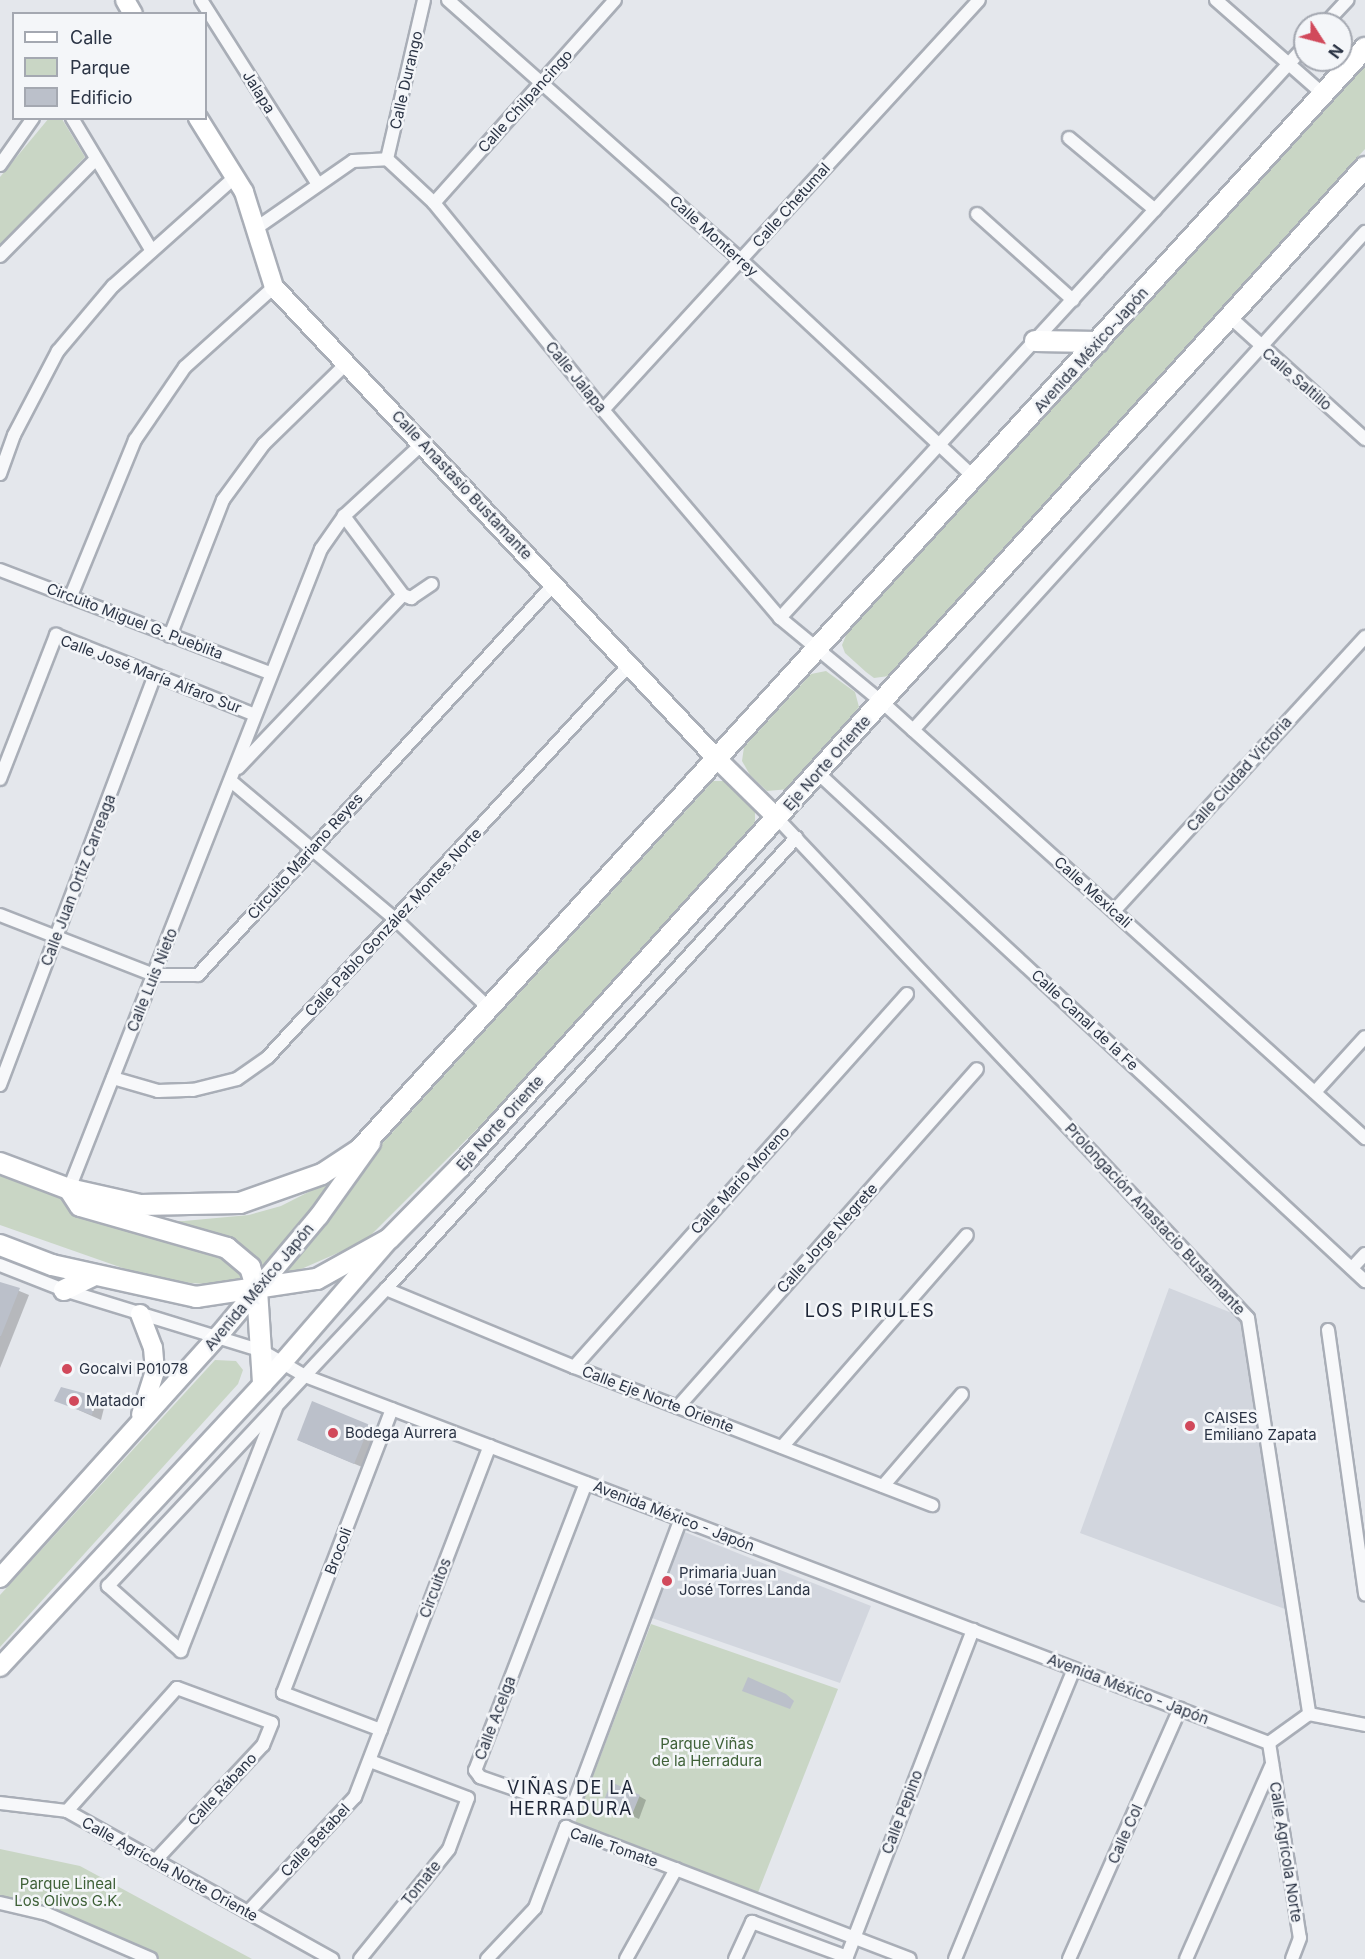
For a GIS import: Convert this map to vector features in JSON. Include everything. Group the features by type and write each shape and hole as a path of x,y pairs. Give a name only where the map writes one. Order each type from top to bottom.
{"main road":[{"name":"Avenida México-Japón","path":"817,652 1365,48"},
{"path":"882,702 1365,167"},
{"path":"1035,341 1098,342"},
{"path":"0,1163 69,1189 140,1205 240,1203 322,1174 360,1149 387,1122 817,652"},
{"name":"Eje Norte Oriente","path":"0,1245 52,1265 196,1297 257,1290 317,1279 389,1239 882,702"},
{"path":"69,1189 80,1206 228,1248 250,1267 257,1290 263,1383"},
{"path":"64,1290 95,1275"}],"street":[{"name":"Jalapa","path":"201,0 317,183"},
{"name":"Calle Durango","path":"387,159 424,0"},
{"name":"Calle Monterrey","path":"448,0 741,260 975,478"},
{"name":"Calle Chilpancingo","path":"434,203 615,0"},
{"name":"Calle Chetumal","path":"603,410 979,0"},
{"path":"1216,0 1323,94"},
{"path":"1336,12 1347,0"},
{"path":"780,618 1293,59"},
{"path":"0,165 4,151 31,120"},
{"path":"73,120 95,160 152,251"},
{"name":"Calle Anastasio Bustamante","path":"199,120 244,192 274,286 348,362 717,759 777,818"},
{"path":"1069,138 1155,210"},
{"path":"255,229 285,211 317,183 353,161 387,159"},
{"name":"Calle Jalapa","path":"387,159 434,203 603,410 780,618 817,652"},
{"path":"0,256 95,160"},
{"path":"0,474 14,435 58,351 113,286 235,177"},
{"path":"977,214 1073,300"},
{"path":"912,729 1365,232"},
{"path":"71,596 135,440 185,367 274,286"},
{"name":"Calle Saltillo","path":"1230,317 1260,347 1365,439"},
{"path":"170,636 223,500 264,444 348,362"},
{"name":"Calle Luis Nieto","path":"69,1189 233,776 270,673 321,549 344,516 423,443"},
{"path":"344,516 403,595 411,598 432,585"},
{"name":"Circuito Miguel G. Pueblita","path":"0,570 270,673"},
{"name":"Circuito Mariano Reyes","path":"0,915 154,975 198,975 554,584"},
{"name":"Calle Luis Nieto","path":"233,776 403,595"},
{"name":"Calle José María Alfaro Sur","path":"0,779 56,635 255,715"},
{"name":"Calle Ciudad Victoria","path":"1114,911 1365,637"},
{"name":"Calle Mexicali","path":"817,652 882,702 1365,1138"},
{"name":"Calle Pablo González Montes Norte","path":"113,1078 158,1091 193,1090 237,1079 268,1056 629,665"},
{"name":"Calle Juan Ortiz Carreaga","path":"0,1085 155,675"},
{"name":"Calle Canal de la Fe","path":"818,773 1365,1281"},
{"path":"233,776 395,919 490,1009"},
{"name":"Prolongación Anastacio Bustamante","path":"777,818 1248,1318 1309,1714"},
{"name":"Eje Norte Oriente","path":"276,1408 181,1651 108,1586 386,1289 796,838"},
{"name":"Calle Mario Moreno","path":"574,1367 907,993"},
{"path":"1315,1092 1365,1037"},
{"name":"Calle Jorge Negrete","path":"678,1407 977,1069"},
{"name":"Avenida México Japón","path":"0,1578 219,1335 319,1216 387,1122"},
{"path":"782,1447 968,1235"},
{"path":"0,1667 283,1362 389,1239"},
{"path":"1352,1268 1365,1254"},
{"name":"Avenida México - Japón","path":"0,1265 64,1290 140,1314 219,1335 262,1351 305,1376 1269,1743"},
{"name":"Calle Eje Norte Oriente","path":"386,1289 574,1367 932,1505"},
{"path":"133,1432 149,1399 155,1371 153,1348 140,1314"},
{"path":"1328,1330 1365,1594"},
{"path":"883,1486 962,1394"},
{"name":"Brocoli","path":"381,1730 284,1693 392,1409"},
{"name":"Circuitos","path":"381,1730 490,1446"},
{"name":"Calle Acelga","path":"586,1483 475,1770 480,1777 566,1807 574,1803 681,1519"},
{"name":"Calle Pepino","path":"847,1958 973,1630"},
{"path":"955,1959 1074,1669"},
{"name":"Calle Rábano","path":"67,1811 177,1688 272,1723 263,1745 155,1861"},
{"name":"Calle Col","path":"1069,1959 1180,1709"},
{"path":"1269,1743 1309,1714 1365,1725"},
{"name":"Calle Betabel","path":"248,1912 355,1797 381,1730"},
{"name":"Calle Agrícola Norte","path":"1269,1743 1299,1938 1292,1959"},
{"name":"Tomate","path":"360,1959 448,1849 468,1798 370,1761"},
{"path":"1186,1959 1272,1763"},
{"name":"Calle Agrícola Norte Oriente","path":"0,1803 67,1811 332,1959"},
{"name":"Calle Tomate","path":"487,1959 535,1908 566,1827 676,1869 626,1959"},
{"path":"676,1869 909,1959"},
{"path":"0,1904 47,1914 152,1959"},
{"path":"735,1959 752,1922 847,1958"}],"shaded area":[{"name":"CAISES Emiliano Zapata","path":"1169,1288 1247,1319 1285,1609 1080,1533"},
{"path":"682,1531 871,1606 840,1683 652,1618"}],"green space":[{"path":"1365,65 1365,149 889,676 874,678 866,672 845,653 842,645 847,633"},
{"path":"47,120 63,120 85,157 0,245 0,177"},
{"path":"826,671 855,692 859,707 789,789 767,791 750,775 742,761 744,747 811,674"},
{"path":"713,781 727,781 755,807 755,821 751,830 478,1128 365,1241 299,1270 216,1285 180,1282 134,1272 0,1225 0,1174 68,1200 145,1221 184,1221 249,1215 281,1206 340,1176 379,1147"},
{"path":"215,1360 236,1361 243,1370 238,1384 0,1647 0,1595"},
{"name":"Parque Viñas de la Herradura","path":"651,1624 838,1689 757,1895 575,1823"},
{"name":"Parque Lineal Los Olivos G.K.","path":"0,1849 80,1866 252,1959 156,1959 0,1900"}],"building":[{"path":"0,1282 20,1288 1,1336 0,1336"},
{"name":"Matador","path":"61,1387 87,1394 95,1401 92,1415 54,1401"},
{"name":"Bodega Aurrera","path":"312,1401 370,1425 354,1464 297,1440"},
{"path":"748,1677 786,1694 794,1701 790,1709 742,1691"},
{"path":"611,1782 640,1795 631,1817 603,1803"}],"place":[{"name":"Gocalvi P01078","path":"67,1369"},
{"name":"Matador","path":"74,1401"},
{"name":"CAISES Emiliano Zapata","path":"1190,1426"},
{"name":"Bodega Aurrera","path":"333,1433"},
{"name":"Primaria Juan José Torres Landa","path":"667,1581"}],"district":[{"name":"LOS PIRULES","path":"870,1311"},
{"name":"VIÑAS DE LA HERRADURA","path":"571,1799"}]}
